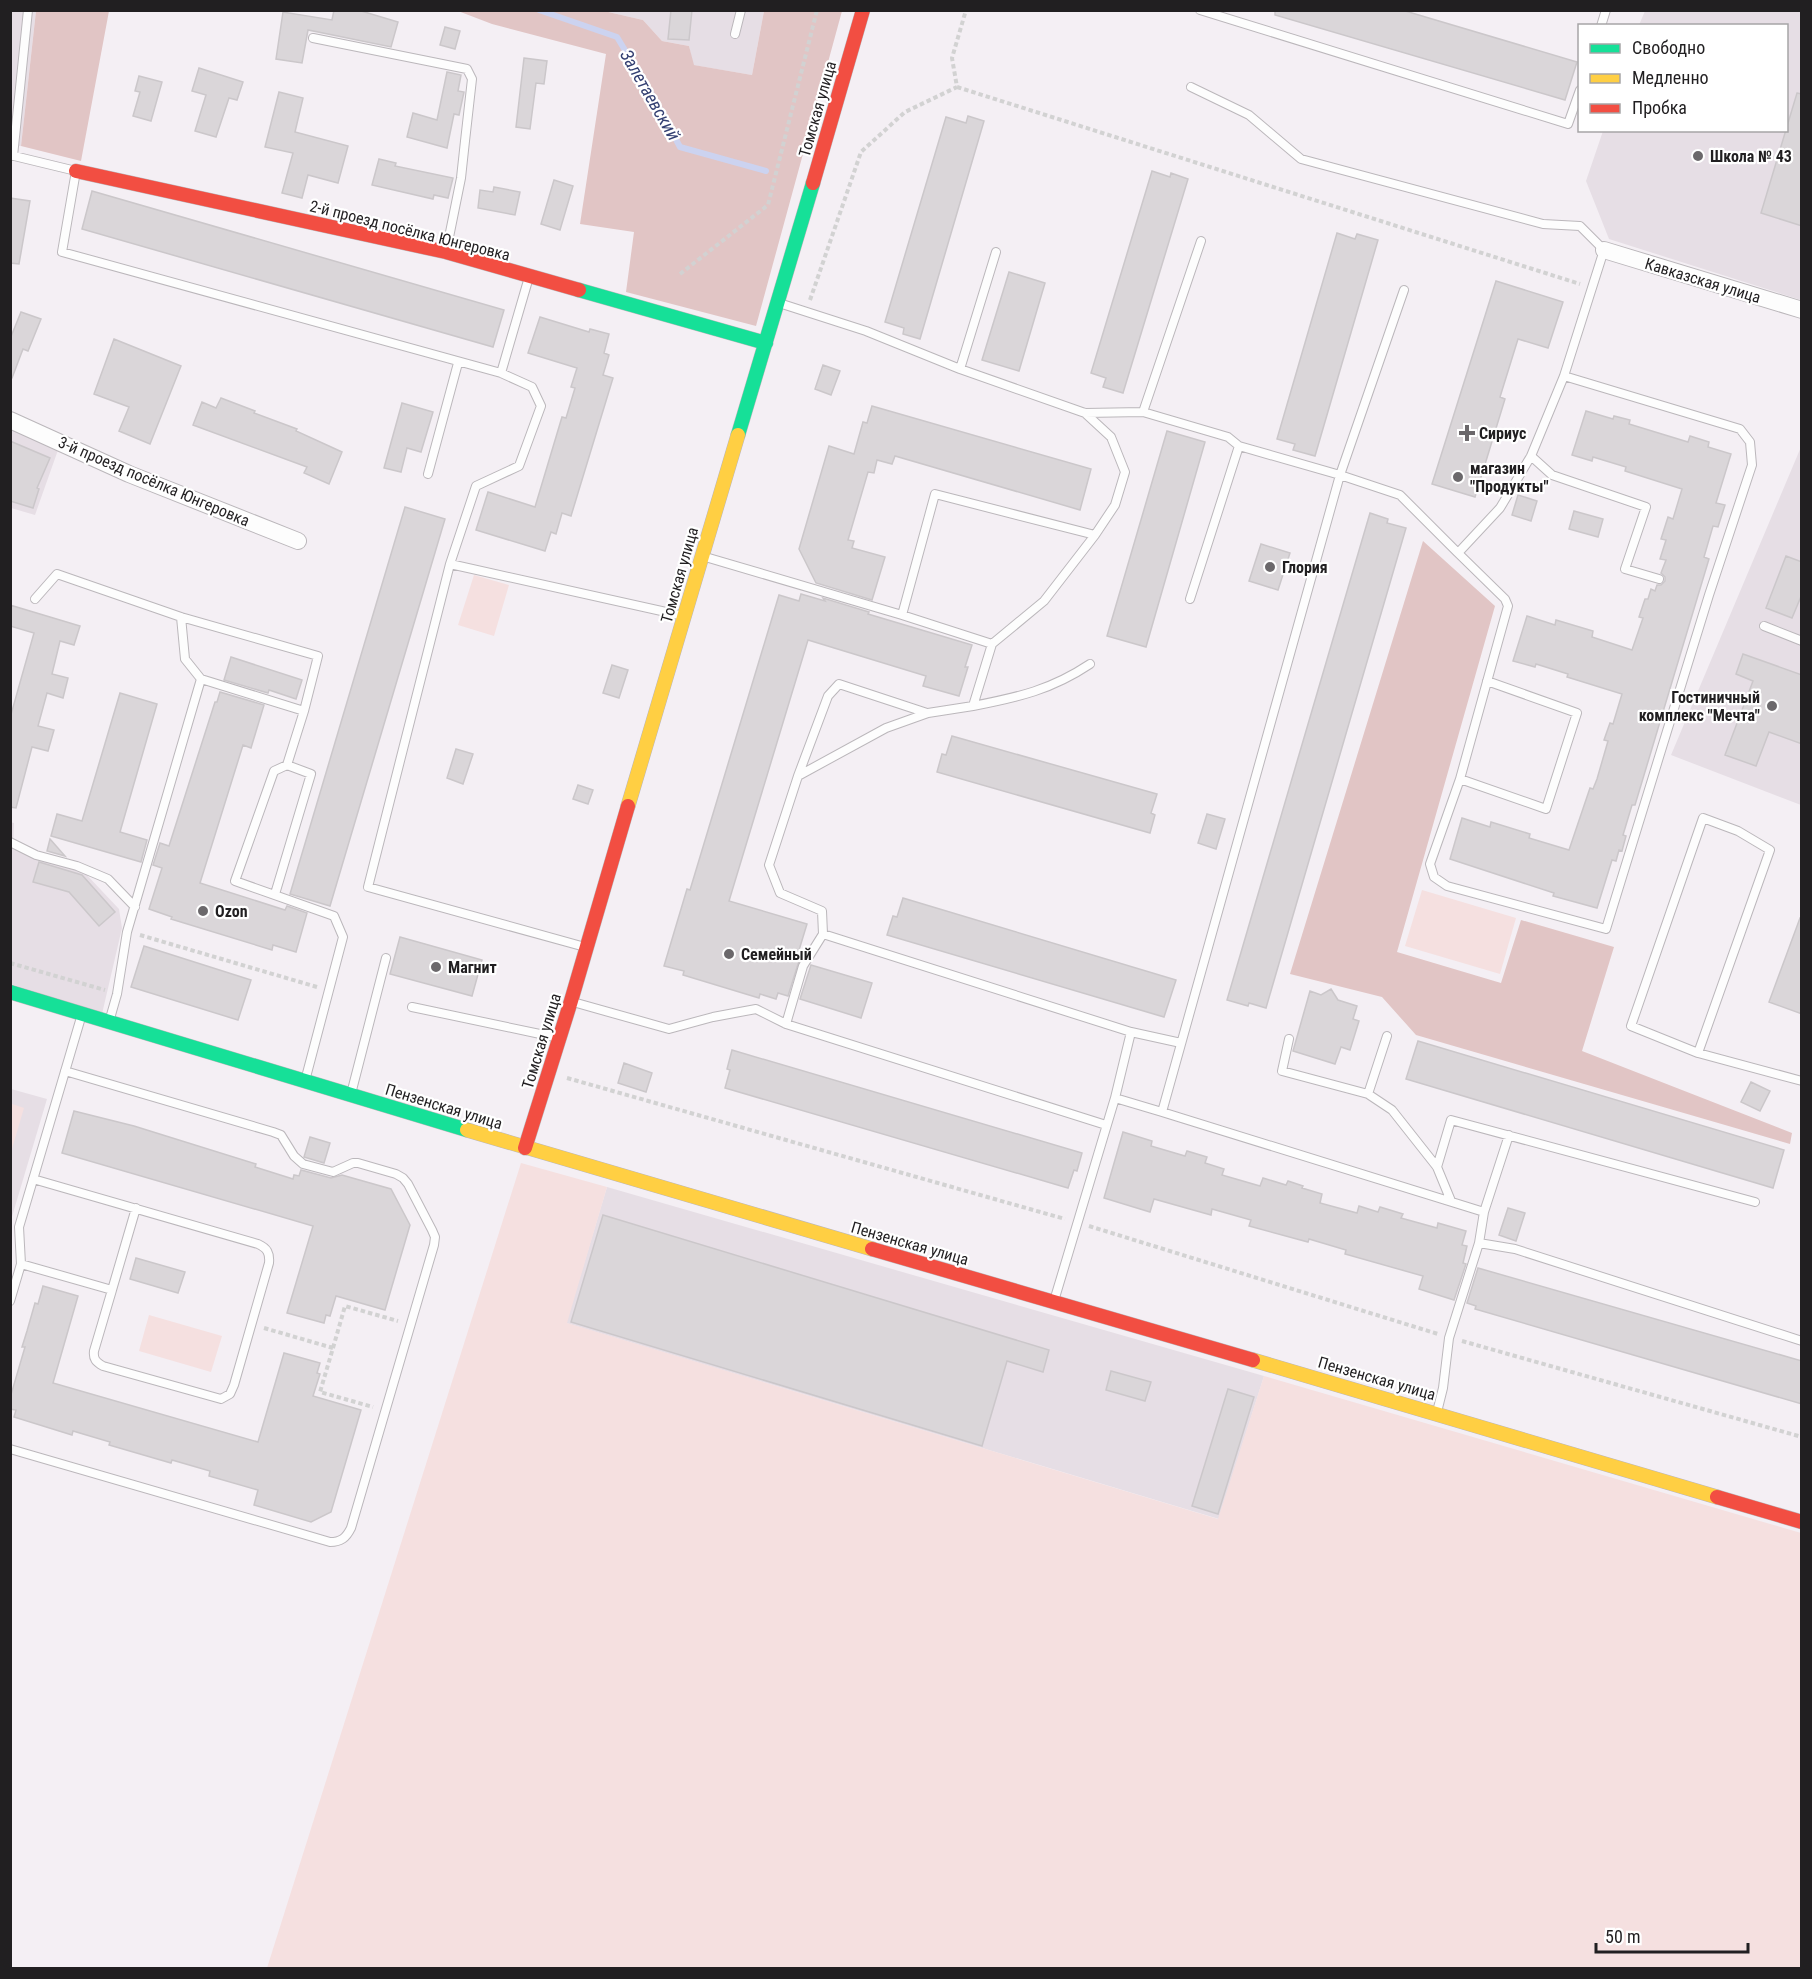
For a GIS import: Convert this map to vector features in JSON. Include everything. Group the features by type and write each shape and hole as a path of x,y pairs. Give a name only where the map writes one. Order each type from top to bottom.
{"street":[{"name":"Томская улица","path":"525,1148 571,1002 863,10"},
{"name":"2-й проезд посёлка Юнгеровка","path":"76,171 446,252 766,344"},
{"name":"Кавказская улица","path":"1604,250 1802,310"},
{"name":"3-й проезд посёлка Юнгеровка","path":"10,420 129,474 298,540"},
{"name":"Пензенская улица","path":"10,993 525,1148 1437,1413 1802,1522"}],"lane":[{"path":"28,10 12,156 76,171 62,252 501,373 532,387 541,406 519,466 476,486 450,564 368,886 586,947"},
{"path":"735,34 741,10"},
{"path":"1200,10 1568,124 1578,96"},
{"path":"313,38 467,69 472,79 461,178 446,252"},
{"path":"1191,87 1249,115 1301,159 1544,224 1580,226 1604,250 1564,376 1531,456 1500,508 1458,553"},
{"path":"1143,412 1201,241"},
{"path":"960,369 996,252"},
{"path":"501,373 529,277"},
{"path":"1162,1112 1340,475 1404,290"},
{"path":"778,302 866,331 960,369 1085,413 1143,412 1228,437 1239,446 1400,495 1505,599 1508,606 1460,779 1430,864 1434,877 1447,886 1606,929 1709,595 1752,465 1750,442 1740,429 1564,376"},
{"path":"428,474 458,363"},
{"path":"974,706 992,644 1044,601 1095,535 1114,505 1125,471 1111,437 1085,413"},
{"path":"1190,599 1239,446"},
{"path":"1531,456 1552,475 1646,507 1625,569 1659,579"},
{"path":"902,615 935,494 1095,535"},
{"path":"701,556 992,644"},
{"path":"450,564 684,616"},
{"path":"35,599 57,574 181,617 318,656 287,765"},
{"path":"1699,592 1709,595"},
{"path":"181,617 186,659 201,679 304,711"},
{"path":"1764,626 1802,641"},
{"path":"798,776 886,728 928,713 1025,696 1069,678 1090,664"},
{"path":"109,1022 117,994 127,932 201,679"},
{"path":"1460,779 1546,809 1577,713 1487,681"},
{"path":"786,1024 803,966 824,934 822,910 780,893 769,865 798,776 828,696 839,684 928,713"},
{"path":"275,894 311,774 287,765 274,771 236,881 334,916 343,937 305,1081"},
{"path":"1698,1053 1770,850 1738,831 1702,818 1631,1026 1698,1053 1802,1081"},
{"path":"10,843 36,855 77,866 108,879 135,907"},
{"path":"824,934 1131,1032 1181,1042"},
{"path":"351,1095 386,958"},
{"path":"571,1002 669,1029 713,1017 756,1009 786,1024 1106,1125"},
{"path":"412,1007 559,1038"},
{"path":"10,1301 21,1264 19,1227 82,1014"},
{"path":"1053,1303 1114,1098 1131,1032"},
{"path":"1368,1094 1387,1036"},
{"path":"1289,1040 1282,1071 1368,1094 1392,1110 1437,1167 1451,1201"},
{"path":"10,1449 330,1542 338,1542 347,1537 351,1528 435,1237 403,1178 396,1174 354,1163 333,1172 303,1164 294,1156 281,1135 273,1131 65,1071"},
{"path":"1114,1098 1484,1212"},
{"path":"1437,1167 1451,1120 1755,1202"},
{"path":"1437,1413 1443,1388 1449,1338 1479,1244 1484,1212 1509,1135"},
{"path":"33,1179 136,1208 266,1248 270,1255 270,1263 252,1324 230,1394 221,1399 103,1366 93,1357 136,1208"},
{"path":"1479,1244 1515,1249 1802,1341"},
{"path":"21,1264 112,1290"}],"path":[{"path":"680,274 768,205 817,10"},
{"path":"957,87 952,58 966,10"},
{"path":"807,311 861,152 905,112 957,87 1593,289"},
{"path":"127,932 330,990"},
{"path":"10,963 117,994"},
{"path":"549,1072 1076,1222 1449,1338 1802,1437"},
{"path":"386,1411 320,1392 345,1306 411,1325"},
{"path":"252,1324 333,1348"}],"shaded area":[{"path":"11,11 36,11 21,146 11,146"},
{"path":"36,11 109,11 81,161 21,146"},
{"path":"458,11 604,11 643,20 662,41 689,46 694,65 752,75 764,11 842,11 756,326 626,292 634,232 580,224 606,54 492,24"},
{"path":"604,11 764,11 752,75 693,65 689,46 662,41 643,20"},
{"name":"Школа № 43","path":"1645,11 1801,11 1801,300 1609,239 1586,181 1603,132 1788,132 1788,24 1639,24"},
{"path":"10,426 58,450 35,515 11,508"},
{"path":"1801,447 1801,805 1671,755"},
{"path":"1423,541 1495,606 1397,952 1501,983 1521,920 1614,947 1582,1051 1792,1133 1790,1144 1416,1035 1382,997 1290,974"},
{"path":"474,575 509,585 494,636 458,625"},
{"path":"10,822 14,823 13,849 84,872 119,909 122,928 102,1014 11,984"},
{"path":"1422,890 1516,918 1500,974 1405,946"},
{"path":"11,1089 47,1099 11,1220"},
{"path":"12,1104 24,1108 11,1152 10,1110"},
{"path":"521,1163 607,1187 567,1323 1218,1519 1264,1376 1801,1533 1801,1968 267,1968"},
{"path":"607,1187 1264,1376 1219,1519 566,1323"},
{"path":"149,1315 222,1336 211,1372 139,1351"}],"building":[{"path":"334,10 358,10 398,22 391,47 308,30 302,63 276,59 283,12 332,20"},
{"path":"671,10 692,10 689,40 668,39"},
{"path":"1275,10 1402,10 1577,62 1565,100 1275,15"},
{"path":"445,27 460,31 455,49 440,45"},
{"path":"524,58 547,61 544,84 536,83 530,129 516,127"},
{"path":"199,68 243,82 237,100 229,98 216,137 195,131 206,95 192,91"},
{"path":"447,72 461,75 458,91 464,92 459,115 454,114 447,148 407,137 413,113 437,120"},
{"path":"139,76 162,82 151,121 133,116 140,92 135,91"},
{"path":"279,92 303,98 295,132 348,146 338,183 308,175 302,198 282,193 293,153 265,147"},
{"path":"1797,93 1802,94 1802,226 1761,213 1785,132 1788,132 1788,123"},
{"path":"968,116 984,121 920,339 903,334 904,328 885,322 946,117 966,123"},
{"path":"379,159 396,163 395,166 453,178 448,198 434,195 433,199 372,185"},
{"path":"1152,171 1170,177 1171,173 1188,179 1123,393 1103,387 1106,378 1091,373"},
{"path":"554,180 573,186 560,230 541,224"},
{"path":"494,187 520,192 515,215 478,208 480,190 493,192"},
{"path":"92,191 504,310 493,347 82,229"},
{"path":"10,198 30,201 19,264 10,263"},
{"path":"1337,233 1355,239 1357,234 1378,240 1315,456 1293,450 1295,444 1277,439"},
{"path":"1009,272 1045,283 1019,371 982,360"},
{"path":"1496,281 1563,302 1548,348 1518,339 1500,397 1505,399 1475,497 1432,484"},
{"path":"21,312 41,319 28,351 23,349 12,378 10,378 10,339"},
{"path":"540,317 589,332 590,329 609,334 604,353 609,355 603,375 613,378 571,516 562,513 556,534 551,532 545,551 476,530 488,492 535,507 562,417 566,418 575,388 571,387 577,368 528,353"},
{"path":"114,339 181,366 150,444 119,431 129,407 94,394"},
{"path":"823,365 840,371 831,395 815,389"},
{"path":"221,398 297,429 296,431 342,452 329,484 304,473 307,467 193,425 202,402 216,408"},
{"path":"402,403 433,412 421,452 407,448 401,472 384,468"},
{"path":"872,406 1091,469 1080,510 895,456 892,464 877,460 874,473 868,472 848,540 854,541 852,548 885,557 872,600 816,583 799,549 829,446 854,454 863,422 867,423"},
{"path":"1586,411 1613,419 1614,416 1630,420 1629,424 1688,442 1690,436 1709,442 1708,447 1731,454 1716,503 1725,505 1718,527 1713,526 1704,557 1709,559 1635,805 1632,805 1623,835 1626,836 1622,851 1619,850 1616,861 1612,860 1597,908 1553,896 1554,893 1450,859 1462,818 1490,827 1491,822 1530,834 1529,838 1569,850 1590,788 1593,789 1597,779 1608,741 1604,740 1610,723 1613,724 1622,694 1567,677 1568,674 1536,664 1535,667 1513,661 1527,616 1555,625 1556,620 1593,631 1592,637 1632,650 1643,618 1639,617 1645,599 1648,599 1651,589 1655,591 1657,585 1665,581 1661,573 1666,560 1660,559 1666,540 1661,539 1668,517 1673,519 1682,489 1625,471 1626,467 1593,457 1592,461 1572,455"},
{"path":"1167,431 1205,442 1146,647 1107,636"},
{"path":"10,441 50,458 37,488 39,489 33,508 10,501"},
{"path":"1518,495 1537,501 1531,521 1512,515"},
{"path":"405,507 445,519 330,906 290,894"},
{"path":"1574,511 1603,519 1598,537 1569,529"},
{"path":"1370,513 1388,519 1387,523 1406,528 1266,1008 1249,1003 1248,1006 1227,1000"},
{"name":"Глория","path":"1261,544 1290,553 1278,590 1249,581"},
{"path":"1786,556 1802,562 1802,594 1792,618 1766,608"},
{"path":"801,594 825,601 823,598 972,645 959,696 923,686 926,676 808,640 729,901 807,924 788,996 778,993 776,999 760,994 759,998 683,975 684,971 664,966 687,889 690,890 779,595 799,601"},
{"path":"10,605 80,626 74,645 60,641 52,674 68,678 63,698 47,693 38,726 54,730 48,751 32,747 16,808 10,807 10,718 34,633 10,626"},
{"name":"Гостиничный комплекс \"Мечта\"","path":"1743,654 1802,675 1802,744 1769,732 1756,766 1725,755 1753,681 1736,674"},
{"path":"231,657 302,680 296,699 269,690 268,693 224,680"},
{"path":"612,665 628,670 619,698 603,693"},
{"path":"220,692 264,705 251,748 243,745 200,883 285,910 287,906 307,913 296,952 273,945 272,950 171,919 172,917 149,909 162,868 153,865 160,843 169,846"},
{"path":"120,693 157,704 120,832 147,840 141,862 51,836 57,814 82,821"},
{"path":"952,736 1157,794 1151,813 1155,815 1150,833 937,772 942,754 946,755"},
{"path":"456,749 473,754 463,784 447,778"},
{"path":"578,785 593,790 588,804 573,799"},
{"path":"1207,814 1225,819 1216,849 1198,843"},
{"path":"50,839 65,856 47,851"},
{"path":"39,862 82,875 115,912 99,926 69,892 33,882"},
{"path":"903,898 1176,980 1164,1017 887,935 893,916 897,917"},
{"path":"1800,918 1802,919 1802,1014 1769,1002"},
{"name":"Магнит","path":"400,937 482,960 472,996 390,974"},
{"path":"144,946 251,980 238,1020 131,987"},
{"path":"811,965 872,983 861,1018 800,999"},
{"path":"1331,989 1338,1000 1357,1006 1353,1019 1359,1021 1350,1050 1341,1047 1335,1064 1293,1051 1310,991 1321,995"},
{"path":"1418,1041 1784,1150 1773,1188 1406,1079"},
{"path":"732,1050 1082,1153 1077,1171 1074,1170 1068,1188 725,1088"},
{"path":"624,1063 652,1073 646,1092 618,1083"},
{"path":"1751,1082 1770,1091 1760,1111 1741,1102"},
{"path":"74,1111 134,1126 256,1164 255,1167 293,1179 294,1175 299,1176 301,1170 331,1178 342,1175 391,1189 410,1225 385,1310 336,1296 330,1316 326,1315 324,1323 287,1313 313,1226 62,1153"},
{"path":"1123,1132 1152,1141 1151,1146 1185,1156 1187,1151 1207,1157 1205,1163 1224,1169 1222,1175 1260,1186 1263,1178 1286,1185 1288,1181 1322,1194 1320,1203 1357,1213 1359,1206 1378,1212 1380,1207 1403,1214 1401,1218 1437,1228 1438,1223 1466,1231 1462,1245 1467,1246 1463,1263 1466,1264 1454,1300 1419,1289 1423,1276 1345,1254 1346,1250 1309,1239 1308,1242 1249,1226 1251,1220 1212,1209 1211,1215 1154,1199 1150,1212 1104,1198"},
{"path":"310,1137 330,1143 324,1163 304,1157"},
{"path":"1508,1208 1525,1213 1516,1241 1499,1235"},
{"path":"603,1215 1049,1350 1043,1372 1007,1361 982,1446 571,1322"},
{"path":"136,1258 185,1272 178,1293 130,1279"},
{"path":"1478,1268 1802,1361 1802,1404 1475,1309 1476,1306 1467,1303"},
{"path":"43,1286 78,1296 53,1383 258,1442 284,1353 320,1363 317,1373 320,1374 313,1396 361,1410 331,1512 311,1522 254,1505 258,1490 209,1476 210,1471 172,1460 171,1463 109,1445 110,1442 73,1431 72,1435 14,1417 16,1410 10,1409 10,1398 25,1347 22,1347 35,1303 38,1304"},
{"path":"1111,1371 1151,1382 1145,1401 1106,1390"},
{"path":"1228,1389 1254,1397 1218,1514 1192,1506"}],"waterway":[{"name":"Залетаевский","path":"539,10 617,37 680,147 766,171"}],"traffic: fast":[{"path":"738,435 813,183"},
{"path":"579,290 766,343"},
{"path":"10,992 467,1130"}],"traffic: slow":[{"path":"628,806 738,435"},
{"path":"467,1130 872,1249"},
{"path":"1253,1360 1717,1497"}],"traffic: jam":[{"path":"813,183 863,10"},
{"path":"76,171 446,252 579,290"},
{"path":"525,1148 628,806"},
{"path":"872,1249 1253,1360"},
{"path":"1717,1497 1802,1522"}],"place":[{"name":"Школа № 43","path":"1698,156"},
{"name":"Сириус","path":"1467,433"},
{"name":"магазин \"Продукты\"","path":"1458,477"},
{"name":"Глория","path":"1270,567"},
{"name":"Гостиничный комплекс \"Мечта\"","path":"1772,706"},
{"name":"Ozon","path":"203,911"},
{"name":"Семейный","path":"729,954"},
{"name":"Магнит","path":"436,967"}]}
